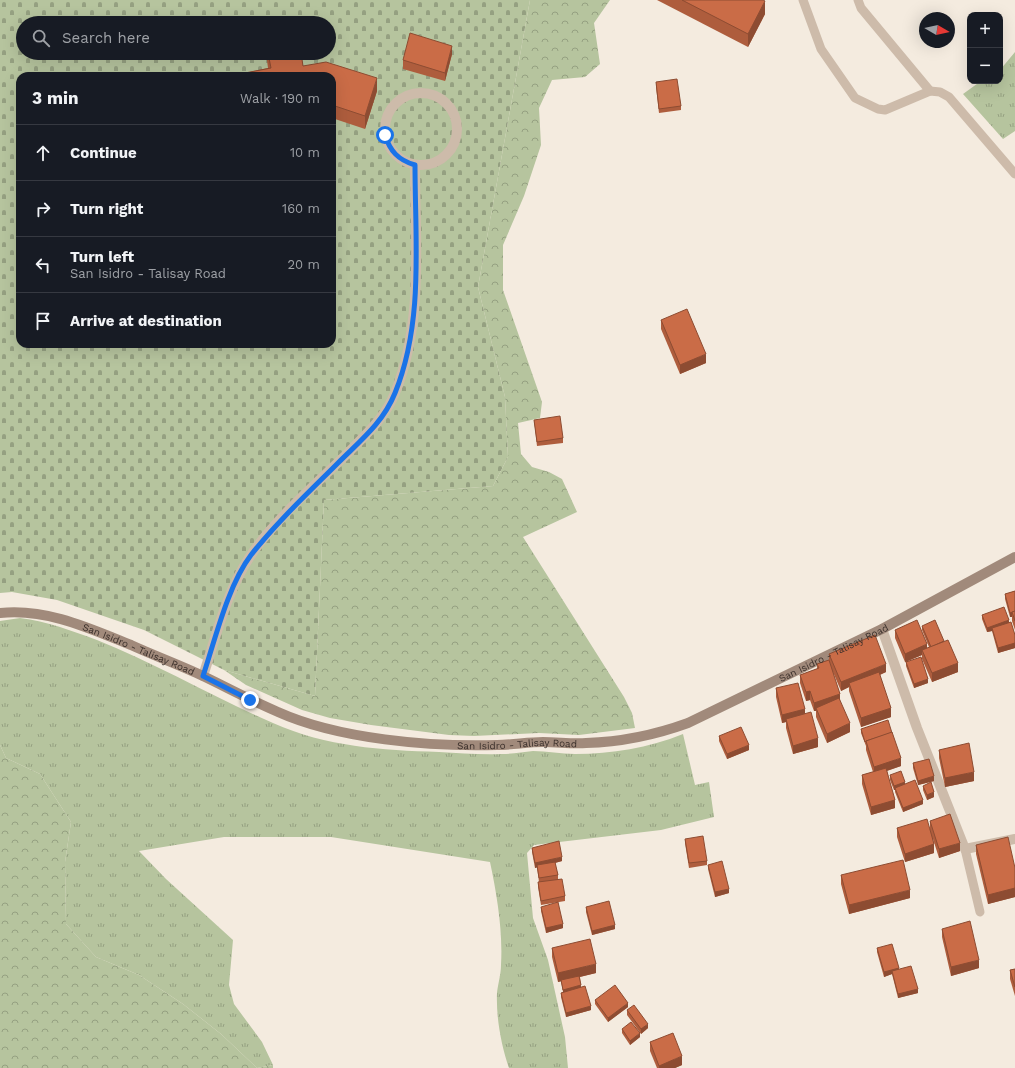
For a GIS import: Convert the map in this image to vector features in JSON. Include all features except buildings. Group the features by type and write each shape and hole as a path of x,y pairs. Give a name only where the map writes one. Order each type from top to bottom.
{"street":[{"path":"415,93 427,93 438,97 452,110 457,128 455,141 449,152 440,161 428,165 415,165 404,162 395,155 388,146 385,135 385,123 388,112 395,103 405,96 415,93"},
{"path":"203,676 228,602 249,557 288,513 374,429 395,394 407,355 414,312 415,165"},
{"name":"San Isidro - Talisay Road","path":"0,613 35,613 60,618 203,676 279,713 306,724 350,733 448,744 496,745 542,742 595,743 656,733 688,723 882,629 1015,557"},
{"path":"882,629 917,728 965,849 1015,839"}],"lane":[{"path":"802,0 821,49 855,98 878,109 885,110 930,91 940,92 949,97 1015,174"},
{"path":"858,0 862,8 930,91"},
{"path":"965,849 980,912"}],"green space":[{"path":"0,0 530,0 478,287 505,397 508,457 493,486 324,500 315,696 224,670 144,630 57,600 12,592 0,593"},
{"path":"530,0 610,0 594,23 600,64 585,77 552,80 539,108 541,145 524,196 503,245 503,290 542,402 540,418 518,423 521,454 532,467 549,472 562,479 577,512 523,537 624,697 632,713 635,728 579,735 539,733 474,736 449,735 371,725 330,718 302,710 246,685 224,670 315,696 324,500 493,486 508,457 505,397 478,287"},
{"path":"1015,52 1015,131 1003,139 963,94 977,84 1003,84 1003,66"},
{"path":"20,618 50,624 119,649 273,723 293,731 354,746 470,754 506,754 544,751 570,754 589,754 630,749 657,743 683,734 695,785 709,782 714,817 661,830 534,845 527,853 533,918 548,960 565,1037 568,1068 509,1068 501,1040 497,1012 497,993 501,968 501,939 497,900 490,862 331,837 224,837 139,851 166,879 233,940 229,985 234,1004 262,1042 273,1065 257,1068 221,1034 183,1004 139,975 96,957 66,924 65,862 71,822 40,774 6,758 0,745 0,621"},
{"path":"0,745 6,758 40,774 71,822 65,862 66,924 96,957 139,975 183,1004 221,1034 257,1068 0,1068"},
{"path":"273,1065 273,1068 257,1068"}],"route":[{"path":"250,700 203,676 228,602 241,573 249,557 267,535 357,444 374,429 395,394 407,355 412,332 414,312 415,165 404,162 395,155 388,146 385,135"}]}
